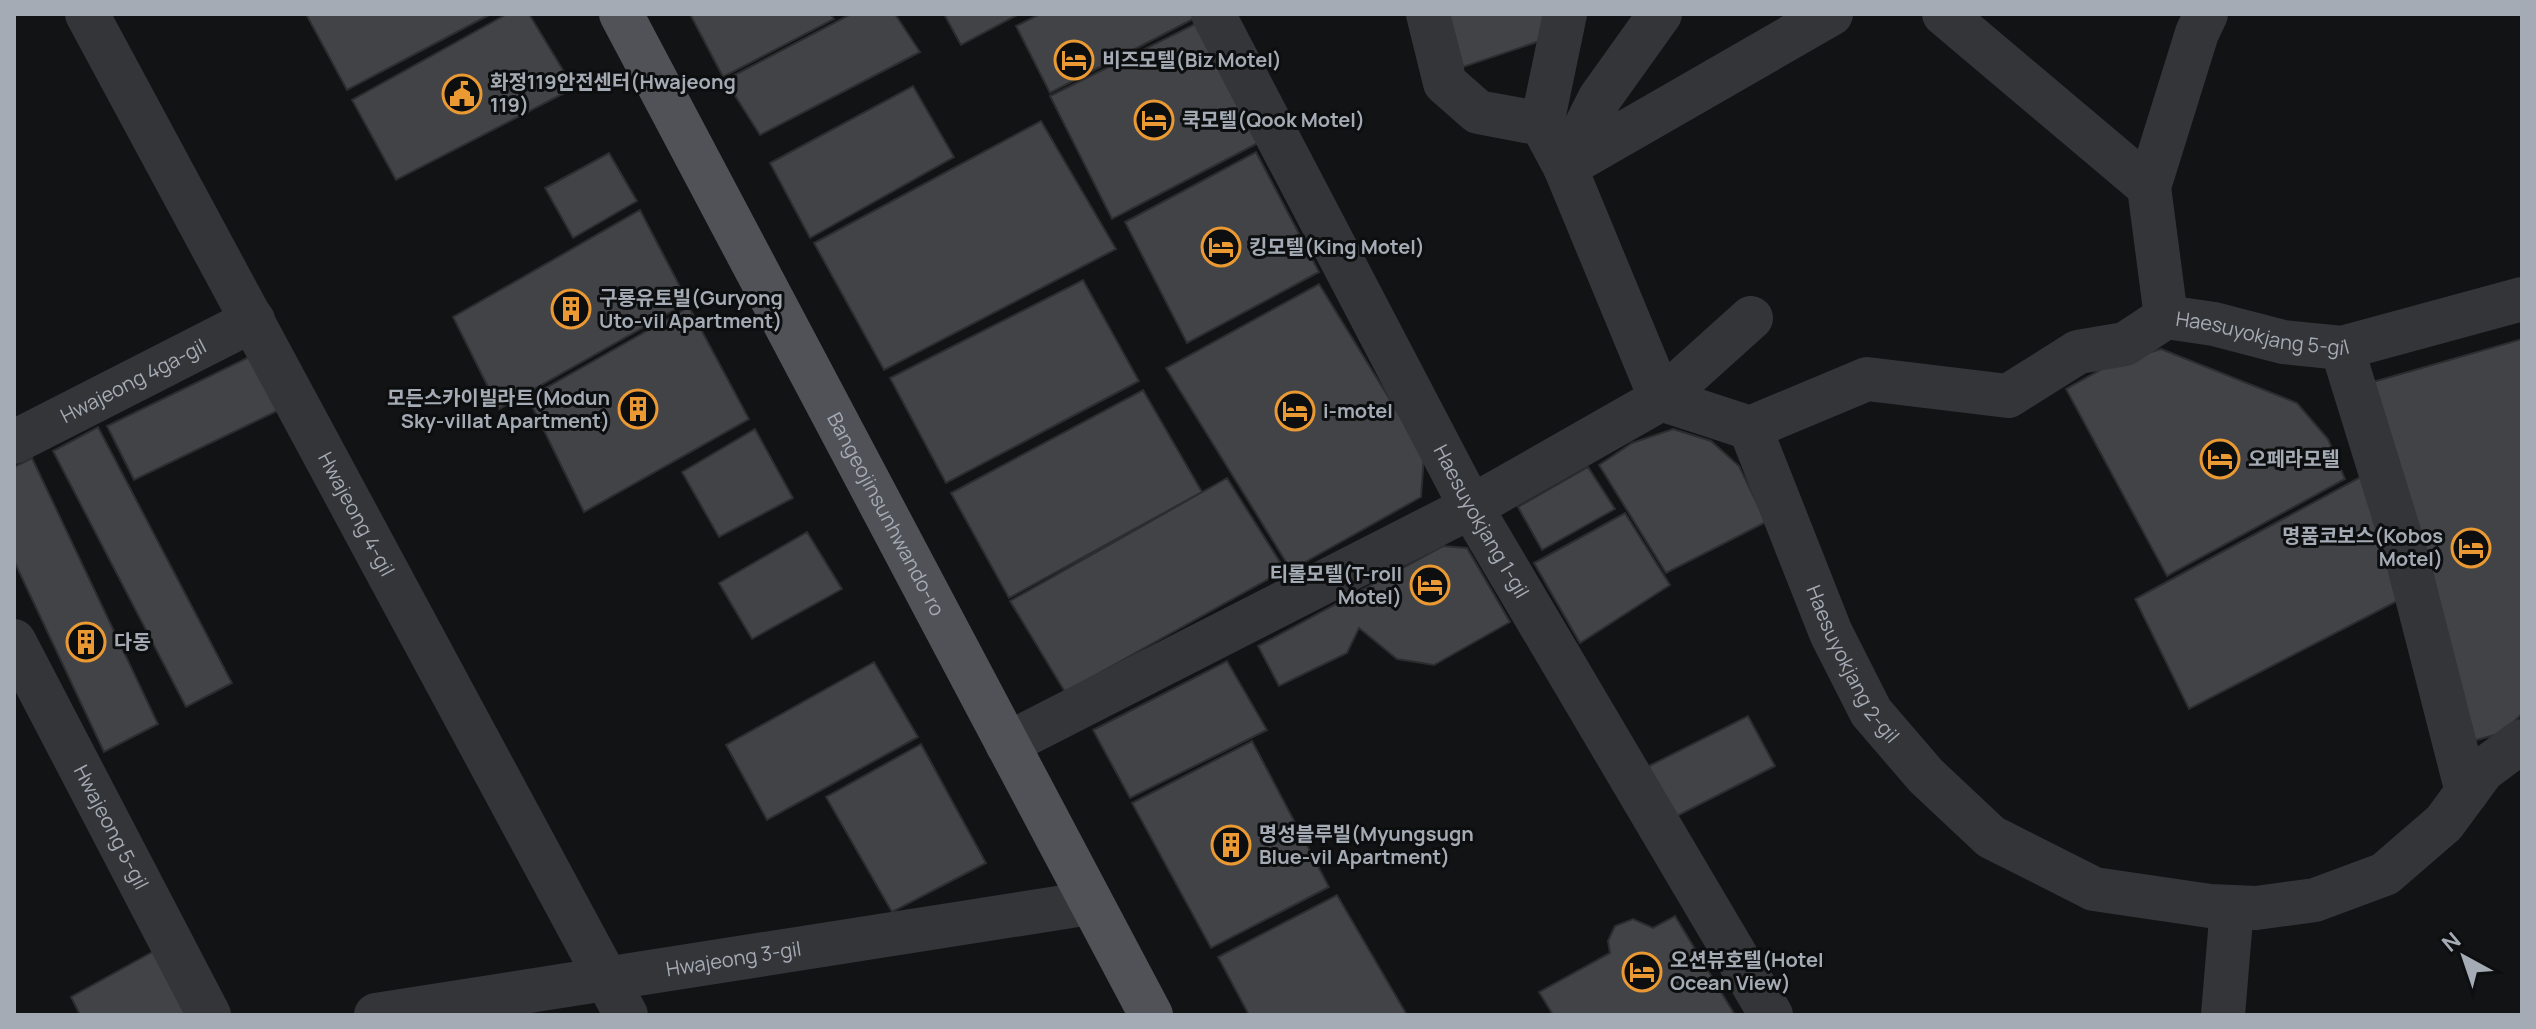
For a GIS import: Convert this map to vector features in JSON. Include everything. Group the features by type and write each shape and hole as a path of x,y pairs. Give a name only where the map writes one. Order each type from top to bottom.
{"main road":[{"name":"Bangeojinsunhwando-ro","path":"621,14 1151,1015"}],"street":[{"name":"Hwajeong 4-gil","path":"87,14 616,998"},
{"name":"Haesuyokjang 1-gil","path":"1213,14 1471,507 1771,1015"},
{"path":"1428,14 1445,83 1478,112 1542,124"},
{"path":"1565,14 1542,124 1565,167 1661,399 1750,428 1867,379 2008,396 2078,352 2125,344 2166,317"},
{"path":"1565,167 1600,98 1660,14"},
{"path":"1565,167 1831,14"},
{"path":"1944,14 2149,187"},
{"name":"Haesuyokjang 5-gil","path":"2206,14 2197,33 2149,187 2166,317 2214,324 2283,342 2342,348 2522,299"},
{"path":"1007,744 1471,507 1661,399 1751,318"},
{"name":"Hwajeong 4ga-gil","path":"14,442 253,320"},
{"path":"2342,348 2407,558 2467,792"},
{"name":"Haesuyokjang 2-gil","path":"1750,428 1831,633 1871,712 1926,776 1991,837 2094,889 2232,907 2256,908 2315,900 2385,874 2444,823 2483,770 2522,741"},
{"name":"Hwajeong 5-gil","path":"14,641 209,1015"},
{"name":"Hwajeong 3-gil","path":"376,1015 616,998 1090,903"},
{"path":"2223,1015 2232,907"}],"building":[{"path":"306,14 491,14 347,90"},
{"name":"화정119안전센터(Hwajeong 119)","path":"507,14 529,14 574,88 396,180 352,100"},
{"path":"690,14 830,14 834,19 723,77"},
{"path":"851,14 895,14 920,52 760,135 725,80"},
{"path":"944,14 1019,14 961,45"},
{"name":"비즈모텔(Biz Motel)","path":"1040,14 1193,14 1195,18 1050,93 1016,26"},
{"path":"1449,14 1550,14 1546,39 1463,67"},
{"name":"쿡모텔(Qook Motel)","path":"1197,23 1258,143 1112,219 1050,96"},
{"path":"913,86 954,157 810,238 770,163"},
{"path":"1041,121 1116,249 884,370 814,243"},
{"name":"킹모텔(King Motel)","path":"1256,152 1319,272 1187,343 1125,222"},
{"path":"609,153 637,201 573,238 545,188"},
{"name":"구룡유토빌(Guryong Uto-vil Apartment)","path":"640,210 688,302 499,409 453,317"},
{"path":"1083,280 1139,381 946,483 890,378"},
{"name":"i-motel","path":"1319,284 1424,455 1421,497 1291,570 1166,368"},
{"name":"모든스카이빌라트(Modun Sky-villat Apartment)","path":"689,307 749,419 584,512 528,398"},
{"name":"명품코보스(Kobos Motel)","path":"2522,339 2522,714 2502,733 2473,741 2373,382"},
{"name":"오페라모텔","path":"2161,349 2297,403 2328,439 2345,479 2167,576 2066,389 2111,364"},
{"path":"251,356 279,410 134,480 107,426"},
{"path":"1143,390 1202,492 1009,598 951,493"},
{"path":"98,427 232,683 186,707 53,451"},
{"path":"755,429 793,498 719,537 682,472"},
{"path":"1673,429 1711,441 1739,466 1766,522 1666,573 1599,465 1632,443"},
{"name":"다동","path":"32,458 158,724 104,752 14,561 14,467"},
{"path":"1588,467 1615,509 1542,550 1518,507"},
{"path":"2368,473 2403,598 2189,709 2135,599"},
{"path":"1227,478 1285,570 1065,692 1010,601"},
{"path":"1625,513 1670,585 1580,643 1534,563"},
{"path":"807,532 842,589 752,639 719,583"},
{"name":"티롤모텔(T-roll Motel)","path":"1443,546 1467,548 1510,622 1434,665 1397,659 1359,628 1347,653 1279,686 1258,646"},
{"path":"1227,661 1267,730 1130,798 1093,730"},
{"path":"874,662 918,737 767,820 726,745"},
{"path":"1748,716 1775,766 1675,817 1647,767"},
{"name":"명성블루빌(Myungsugn Blue-vil Apartment)","path":"1252,741 1329,887 1211,948 1132,803"},
{"path":"921,744 986,863 892,912 826,797"},
{"path":"1337,895 1407,1015 1249,1015 1218,957"},
{"name":"오션뷰호텔(Hotel Ocean View)","path":"1675,916 1735,1015 1553,1015 1539,992 1610,953 1608,941 1615,926 1633,919 1653,928"},
{"path":"163,946 199,1015 80,1015 71,997"}],"place":[{"name":"비즈모텔(Biz Motel)","path":"1074,60"},
{"name":"화정119안전센터(Hwajeong 119)","path":"462,94"},
{"name":"쿡모텔(Qook Motel)","path":"1154,120"},
{"name":"킹모텔(King Motel)","path":"1221,247"},
{"name":"구룡유토빌(Guryong Uto-vil Apartment)","path":"571,309"},
{"name":"모든스카이빌라트(Modun Sky-villat Apartment)","path":"638,409"},
{"name":"i-motel","path":"1295,411"},
{"name":"오페라모텔","path":"2220,459"},
{"name":"명품코보스(Kobos Motel)","path":"2471,548"},
{"name":"티롤모텔(T-roll Motel)","path":"1430,585"},
{"name":"다동","path":"86,642"},
{"name":"명성블루빌(Myungsugn Blue-vil Apartment)","path":"1231,845"},
{"name":"오션뷰호텔(Hotel Ocean View)","path":"1642,972"}]}
